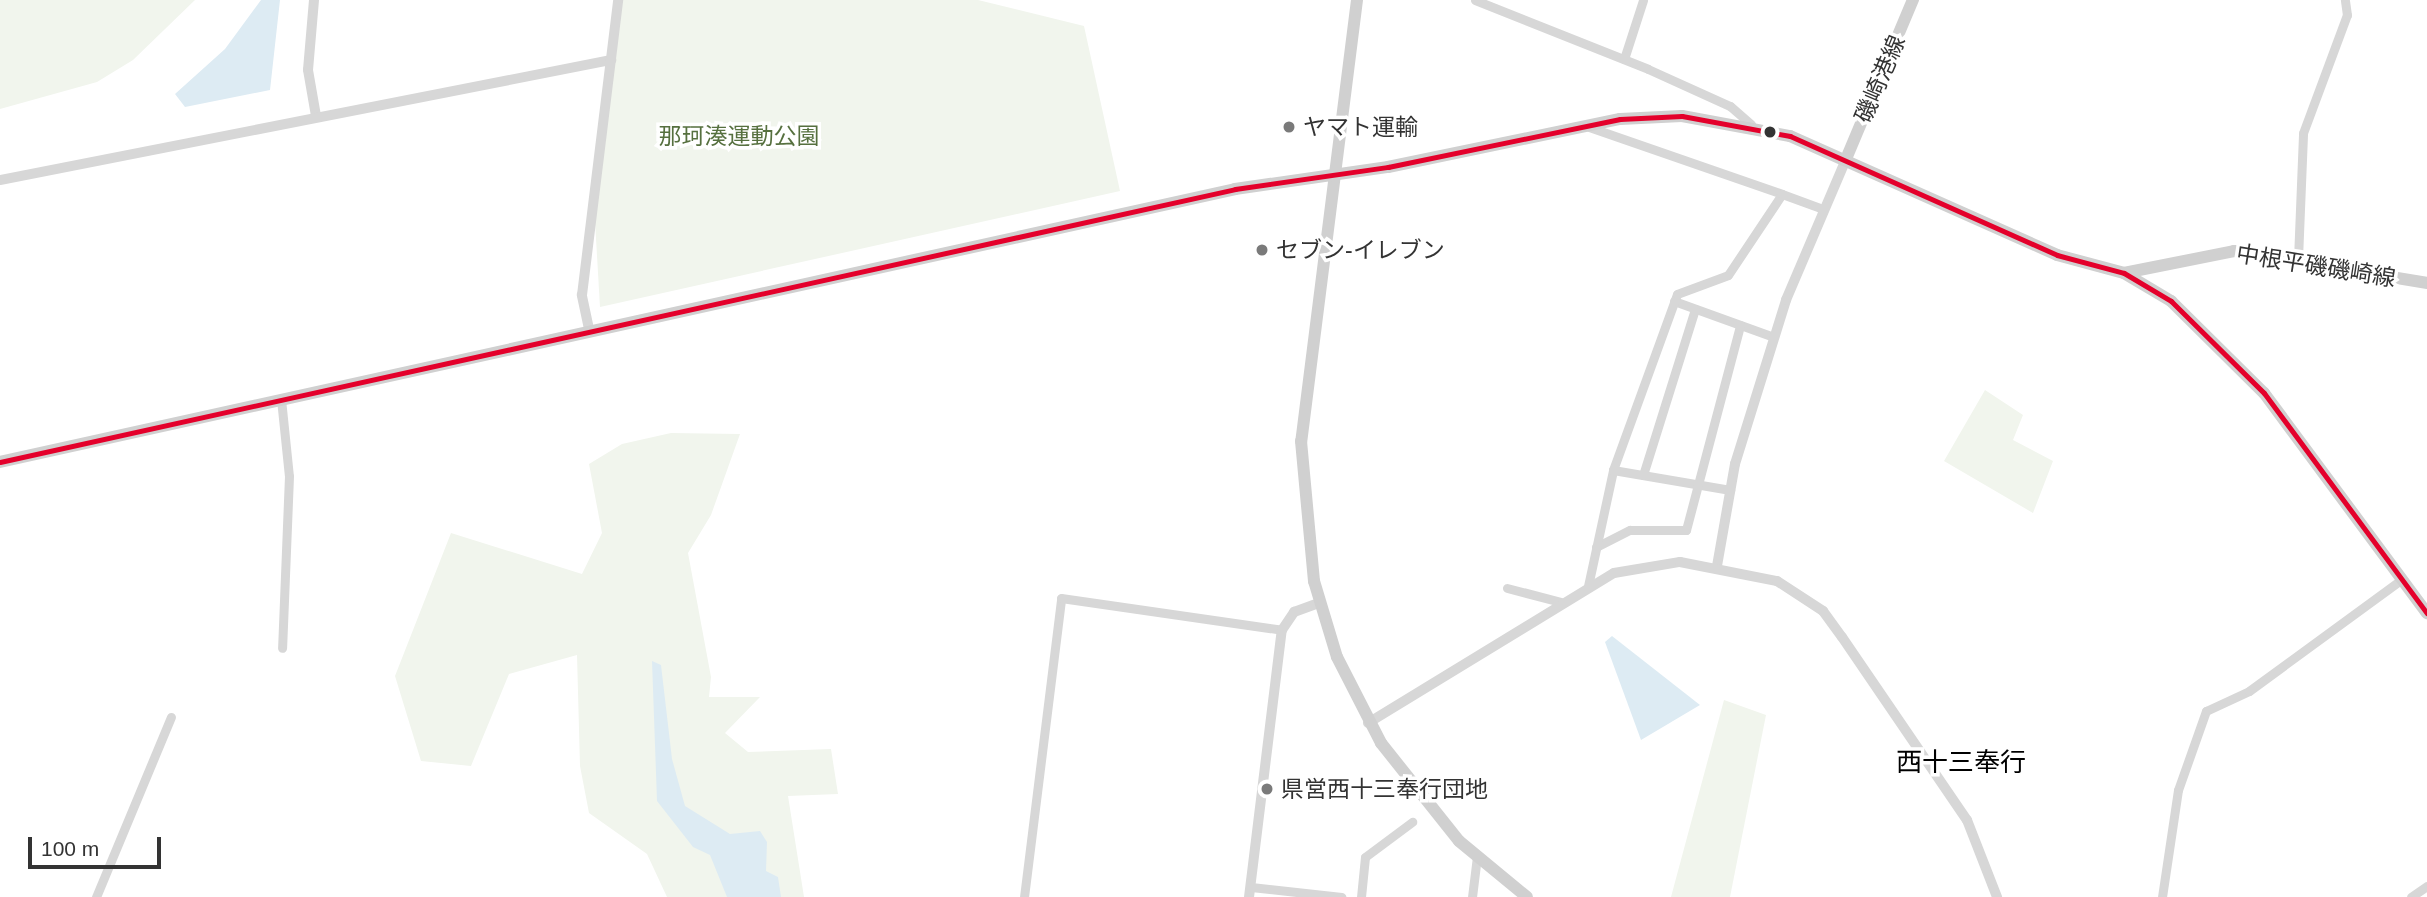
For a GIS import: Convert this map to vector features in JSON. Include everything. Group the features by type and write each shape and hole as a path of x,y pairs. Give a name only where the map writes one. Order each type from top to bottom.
{"main road":[{"path":"1357,0 1301,441 1303,513 1319,603 1368,723 1423,801 1478,859 1527,897"},
{"name":"磯崎港線","path":"1846,159 1913,0"},
{"path":"0,463 589,329 1337,172 1582,126 1659,116 1751,124 1846,159 2057,256 2124,273 2193,319 2256,384 2427,613"},
{"name":"中根平磯磯崎線","path":"2124,273 2234,251 2298,259 2427,283"}],"street":[{"path":"314,0 308,70 316,116"},
{"path":"589,329 582,295 618,0"},
{"path":"1475,0 1625,59 1730,106 1751,124"},
{"path":"1625,59 1643,0"},
{"path":"2298,259 2302,133 2347,15 2345,0"},
{"path":"0,180 611,60"},
{"path":"1582,126 1823,209"},
{"path":"1717,566 1730,490 1774,338 1823,209 1846,159"},
{"path":"1588,586 1613,470 1677,294 1728,275 1782,194"},
{"path":"1674,301 1774,338"},
{"path":"1643,475 1695,309"},
{"path":"1596,547 1630,530 1686,530 1694,484 1740,325"},
{"path":"281,399 289,476 282,648"},
{"path":"1613,470 1730,490"},
{"path":"1368,723 1588,586 1644,563 1717,566 1777,580 1823,611 1966,820 1997,897"},
{"path":"2162,897 2178,790 2206,711 2249,691 2402,579"},
{"path":"1507,588 1561,603"},
{"path":"1024,897 1061,598 1282,630"},
{"path":"1319,603 1294,612 1282,630 1250,892 1341,897"},
{"path":"96,897 171,718"},
{"path":"1361,897 1365,857 1412,822"},
{"path":"1472,897 1478,859"},
{"path":"2411,897 2427,886"}],"green space":[{"path":"0,0 195,0 133,60 97,82 0,109"},
{"name":"那珂湊運動公園","path":"618,0 978,0 1084,26 1120,191 600,307 594,204"},
{"path":"1985,390 2023,415 2013,440 2053,461 2033,513 1944,461"},
{"path":"671,433 740,434 711,515 688,553 711,677 709,697 760,697 725,733 748,752 831,749 838,794 788,796 804,897 667,897 647,854 589,813 580,766 577,655 509,674 471,766 421,761 395,676 451,533 582,574 602,533 589,464 622,444"},
{"path":"1724,700 1766,715 1730,897 1671,897"}],"shaded area":[{"path":"261,0 280,0 270,90 185,107 175,94 225,49"},
{"path":"1612,636 1700,705 1641,740 1605,642"},
{"path":"652,661 661,665 672,759 685,806 730,834 760,831 767,842 766,871 778,877 781,897 727,897 710,855 693,847 657,801"}],"transit line":[{"path":"0,462 1235,189 1388,167 1620,119 1682,116 1790,136 2057,255 2124,273 2171,301 2264,393 2427,613"}],"place":[{"name":"ヤマト運輸","path":"1289,127"},
{"name":"セブン-イレブン","path":"1262,250"},
{"name":"県営西十三奉行団地","path":"1267,789"}],"district":[{"name":"西十三奉行","path":"1961,763"}]}
